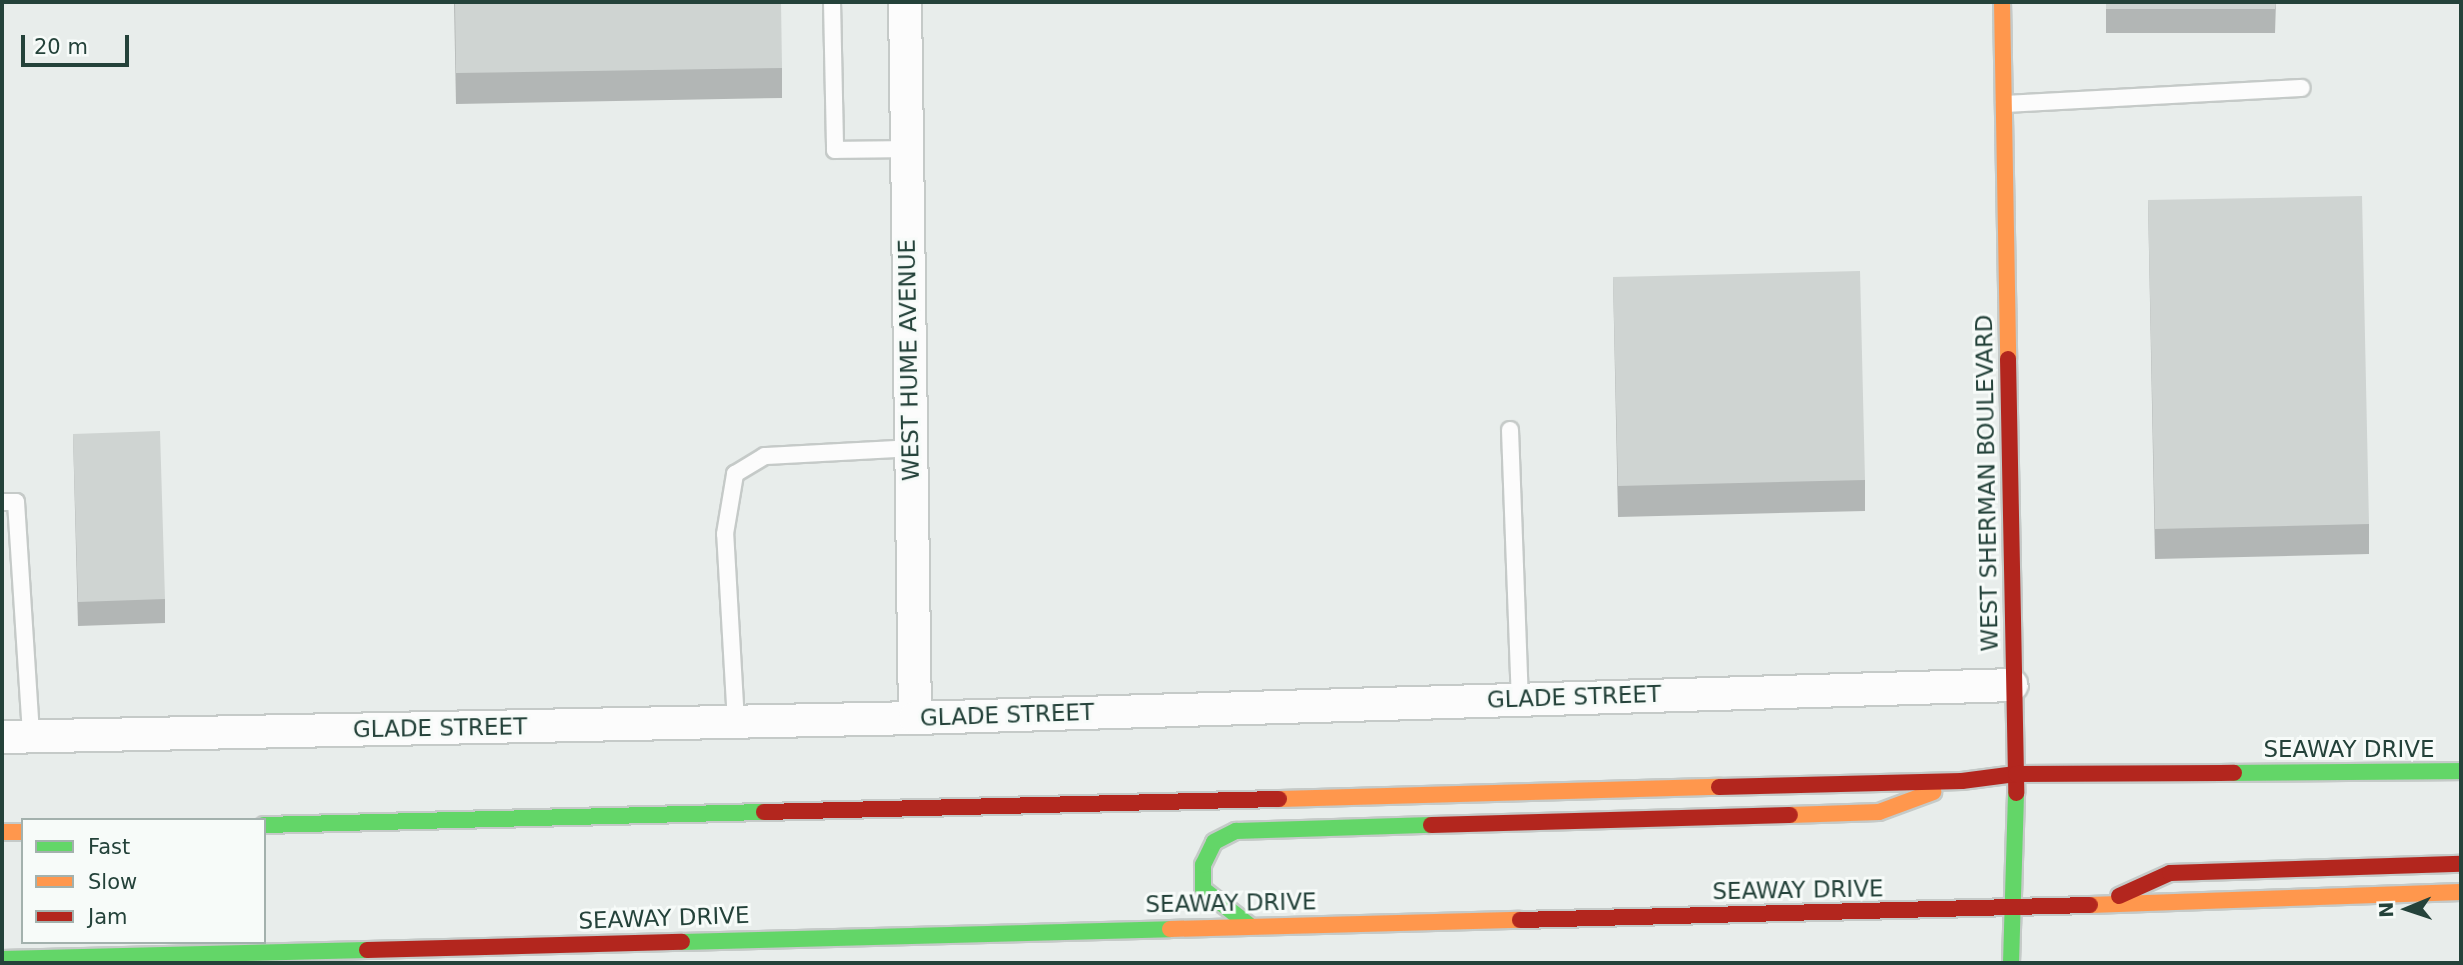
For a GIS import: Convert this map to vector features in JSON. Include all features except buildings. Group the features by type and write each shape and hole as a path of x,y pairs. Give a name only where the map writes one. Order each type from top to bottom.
{"main road":[{"name":"WEST SHERMAN BOULEVARD","path":"2002,2 2012,685 2016,774 2011,963"},
{"name":"SEAWAY DRIVE","path":"266,825 1962,781 2016,774 2461,771"},
{"path":"1249,925 1203,889 1203,865 1214,842 1236,831 1879,812 1962,781"},
{"path":"2,832 21,832"},
{"path":"2101,904 2170,873 2461,864"},
{"name":"SEAWAY DRIVE","path":"2,959 1249,925 2011,908 2461,892"}],"street":[{"name":"WEST HUME AVENUE","path":"905,2 915,718"},
{"name":"GLADE STREET","path":"16,737 915,718 2012,685"}],"lane":[{"path":"832,2 835,150 906,149"},
{"path":"2004,104 2302,88"},
{"path":"1510,430 1520,698"},
{"path":"736,722 725,534 735,474 765,456 911,448"},
{"path":"2,502 16,502 16,737"}],"traffic: fast":[{"path":"2234,773 2461,771"},
{"path":"2011,963 2016,793"},
{"path":"266,825 764,812"},
{"path":"1249,925 1203,889 1203,865 1214,842 1236,831 1431,825"},
{"path":"682,942 1170,929"},
{"path":"2,959 367,950"}],"traffic: slow":[{"path":"2002,2 2008,359"},
{"path":"1279,799 1719,787"},
{"path":"1790,815 1879,812 1933,792"},
{"path":"2,832 21,832"},
{"path":"2090,905 2461,892"},
{"path":"1170,929 1520,920"}],"traffic: jam":[{"path":"2008,359 2016,793"},
{"path":"1719,787 1962,781 2016,774 2234,773"},
{"path":"764,812 1279,799"},
{"path":"1431,825 1790,815"},
{"path":"2119,896 2170,873 2461,864"},
{"path":"1520,920 2090,905"},
{"path":"367,950 682,942"}]}
